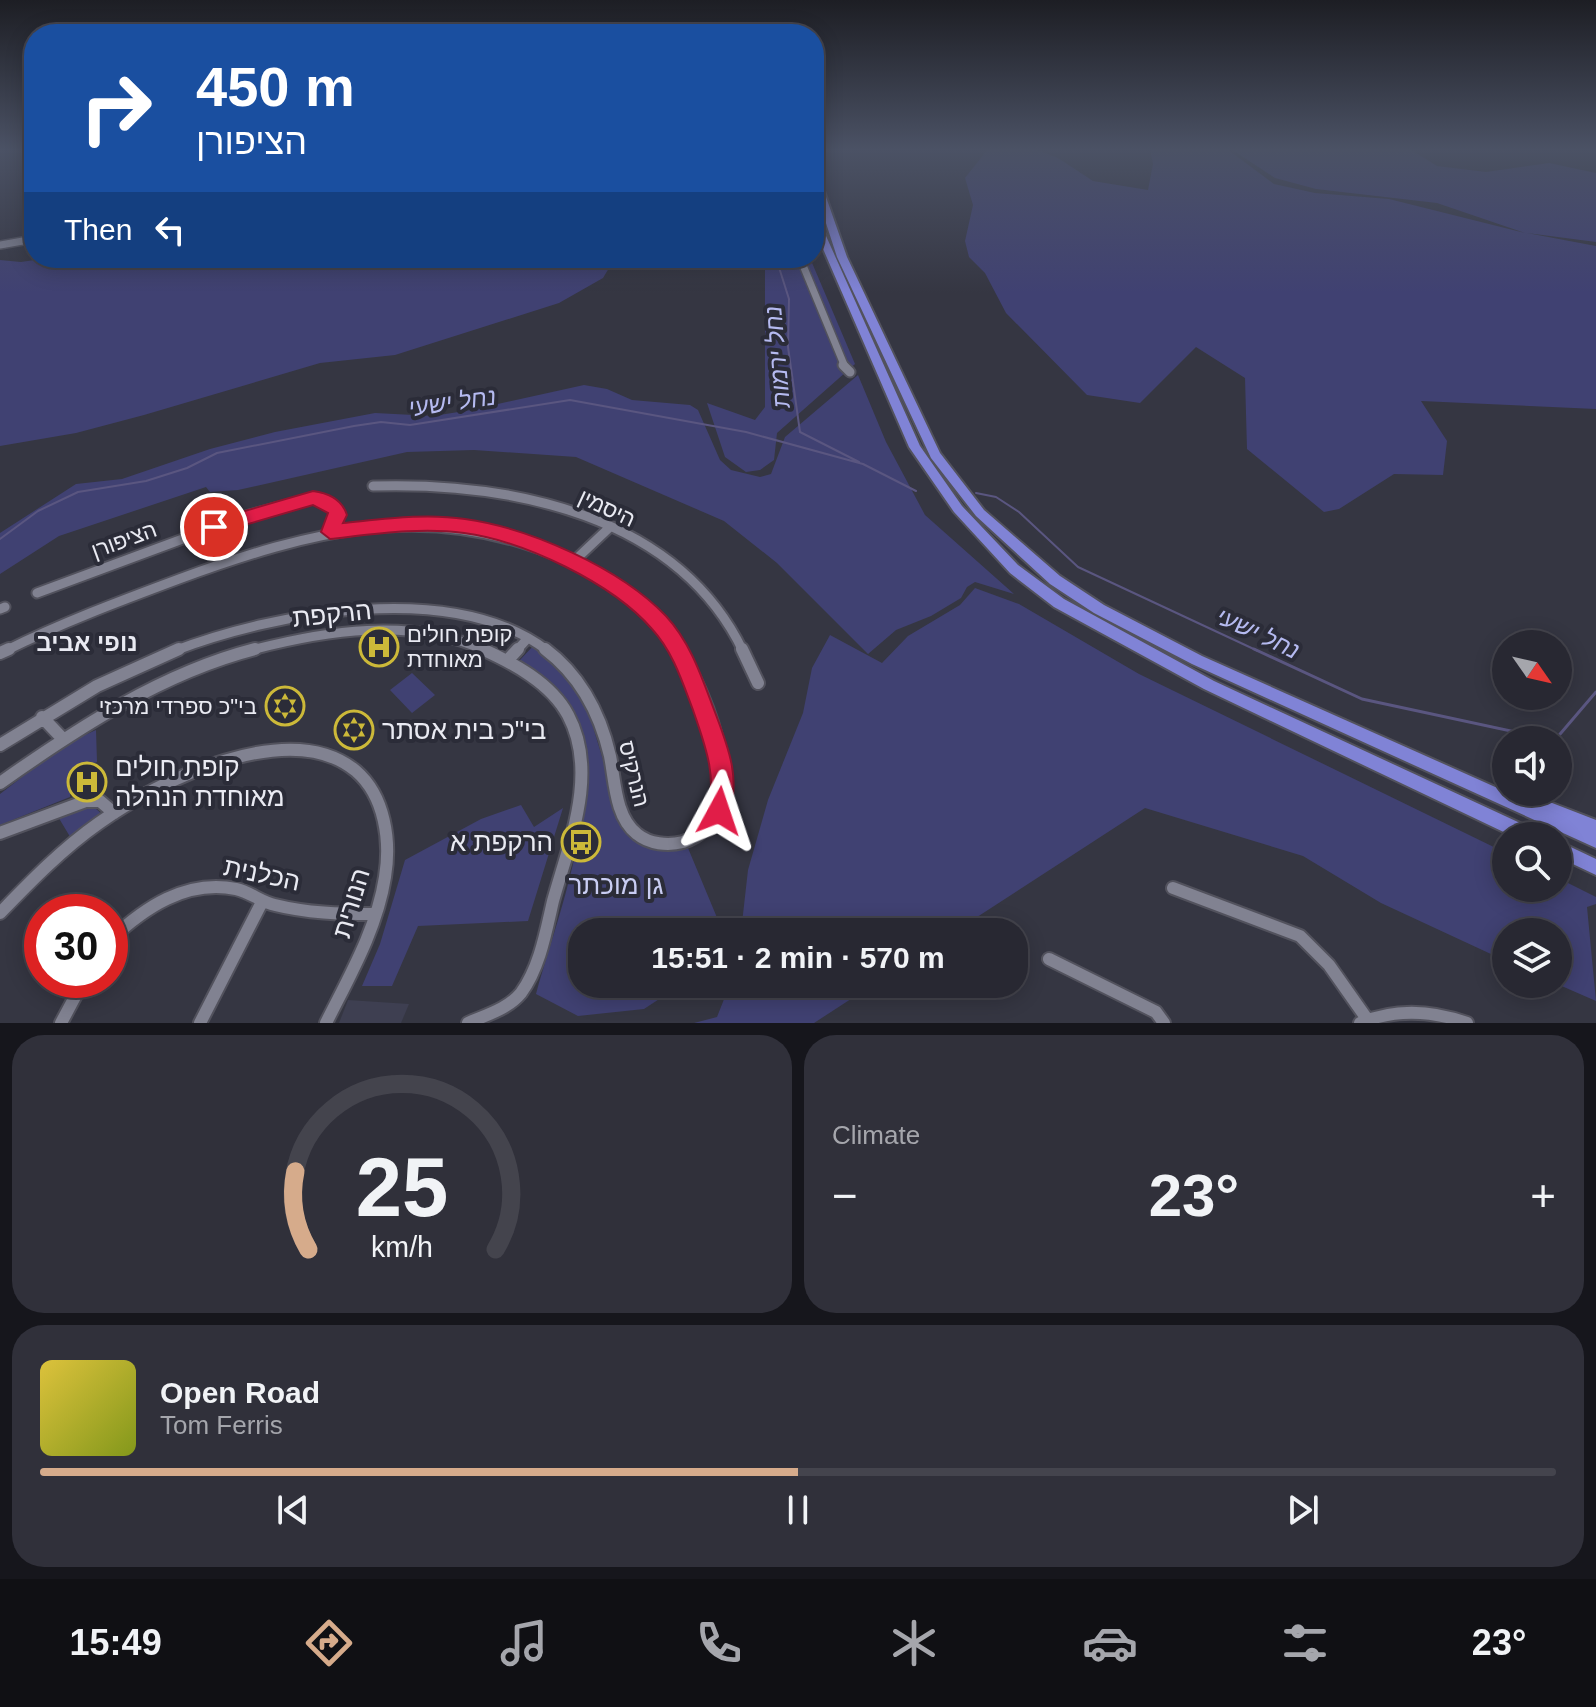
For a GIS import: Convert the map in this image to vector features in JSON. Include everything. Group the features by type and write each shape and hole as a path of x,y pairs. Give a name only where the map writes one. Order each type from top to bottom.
{"highway":[{"path":"824,209 917,421 953,480 999,532 1055,580 1147,636 1596,840"},
{"path":"824,241 915,447 958,509 1014,569 1059,603 1209,685 1499,822"},
{"path":"1409,753 1596,828"},
{"path":"1572,856 1594,866"}],"street":[{"path":"0,245 24,241"},
{"path":"804,268 841,362 850,372"},
{"name":"היסמין","path":"373,486 442,484 502,490 557,504 610,527 678,567 704,591 724,616 758,683"},
{"name":"הציפורן","path":"37,593 242,517 293,502 313,498 331,503 338,515 330,532"},
{"name":"הנרקיס","path":"0,653 69,621 244,554 330,532 404,523 465,526 510,536 573,562 608,581 660,623 686,661 720,757 723,795 710,824 689,840 674,844 647,842 634,833 620,812 610,757 590,699 553,654 503,626 446,614 338,610 281,617 193,645 87,691 0,745"},
{"path":"573,562 610,527"},
{"name":"הרקפת","path":"0,783 62,738 167,684 241,654 285,641 358,631 418,632 462,642 507,661 545,688 570,719 580,782 575,828 536,959 522,990 513,1002 468,1023"},
{"path":"507,661 528,638"},
{"path":"42,717 62,738"},
{"name":"הנורית","path":"0,913 44,867 114,813 203,771 249,756 302,748 340,758 372,788 385,815 386,867 362,947 326,1023"},
{"path":"0,833 86,801 100,801 114,813"},
{"name":"הכלנית","path":"128,925 159,900 200,887 238,889 262,902 346,914 373,914"},
{"path":"1173,888 1300,936 1329,965 1363,1021 1413,1011 1441,1012 1467,1023"},
{"path":"200,1023 262,902"},
{"path":"1049,959 1156,1012 1164,1023"},
{"path":"61,1023 74,998"}],"shaded area":[{"path":"348,1000 409,1004 401,1023 339,1023"}],"green space":[{"path":"971,197 1361,197 1389,199 1525,233 1437,203 1383,197 1596,197 1596,242 1527,233 1596,246 1596,409 1421,401 1447,441 1443,475 1394,474 1339,509 1324,512 1247,449 1245,378 1196,347 1140,403 1087,395 1006,313 985,273 969,257 965,241 973,205"},
{"path":"0,260 24,262 24,268 609,268 603,278 559,303 395,355 320,363 76,433 0,446"},
{"path":"765,268 814,268 855,364 777,433 774,460 760,470 746,472 725,457 707,403 755,420 765,407"},
{"path":"858,375 886,442 925,515 1014,594 975,582 967,587 961,598 931,616 896,630 868,654 777,563 724,521 576,457 474,450 407,452 238,490 210,492 206,487 59,536 0,574 0,533 76,484 122,479 210,449 275,432 375,413 433,416 584,385 607,389 632,400 690,405 698,410 720,460 731,470 760,477 771,474 785,437"},
{"path":"975,588 1019,604 1139,674 1492,846 1492,902 1572,902 1572,885 1596,897 1596,904 1587,907 1596,1001 1572,991 1572,918 1492,918 1492,955 1381,903 1303,856 1145,808 976,918 743,918 748,870 768,800 803,713 812,668 830,635 882,663 908,636 960,605"},
{"name":"גן מוכתר","path":"535,644 561,666 587,707 623,826 647,847 688,848 717,918 568,918 568,998 661,998 644,1009 578,1016 536,994 573,863 582,814 584,767 576,724 555,688 519,661"},
{"path":"412,673 435,695 412,713 390,690"},
{"path":"96,730 97,762 70,772 70,797 0,825 0,794 65,744"},
{"path":"521,805 534,827 563,808 528,921 418,926 392,986 362,986 380,944 405,860 481,819"},
{"path":"95,808 103,815 72,840 57,815"},
{"path":"724,998 852,998 814,1023 694,1023 717,1017"}],"waterway":[{"name":"נחל ירמות","path":"779,268 789,299 788,347 800,432 859,462"},
{"name":"נחל ישעי","path":"0,539 38,511 78,492 146,481 187,468 217,453 354,426 381,422 410,425 570,400 746,432 863,464 916,491"},
{"name":"נחל ישעי","path":"976,493 996,497 1019,512 1078,567 1258,651"},
{"name":"נחל ישעי","path":"1254,649 1362,699 1492,727"},
{"name":"נחל ישעי","path":"1567,726 1596,692"}],"place":[{"name":"קופת חולים מאוחדת","path":"379,647"},
{"name":"בי\"כ ספרדי מרכזי","path":"285,706"},
{"name":"בי\"כ בית אסתר","path":"354,730"},
{"name":"קופת חולים מאוחדת הנהלה","path":"87,782"},
{"name":"הרקפת א","path":"581,842"}],"district":[{"name":"נופי אביב","path":"87,642"}],"route":[{"path":"214,527 293,502 323,499 331,503 338,515 330,532 404,523 489,530 566,559 608,581 660,623 697,683 720,757 724,781 719,811"}]}
